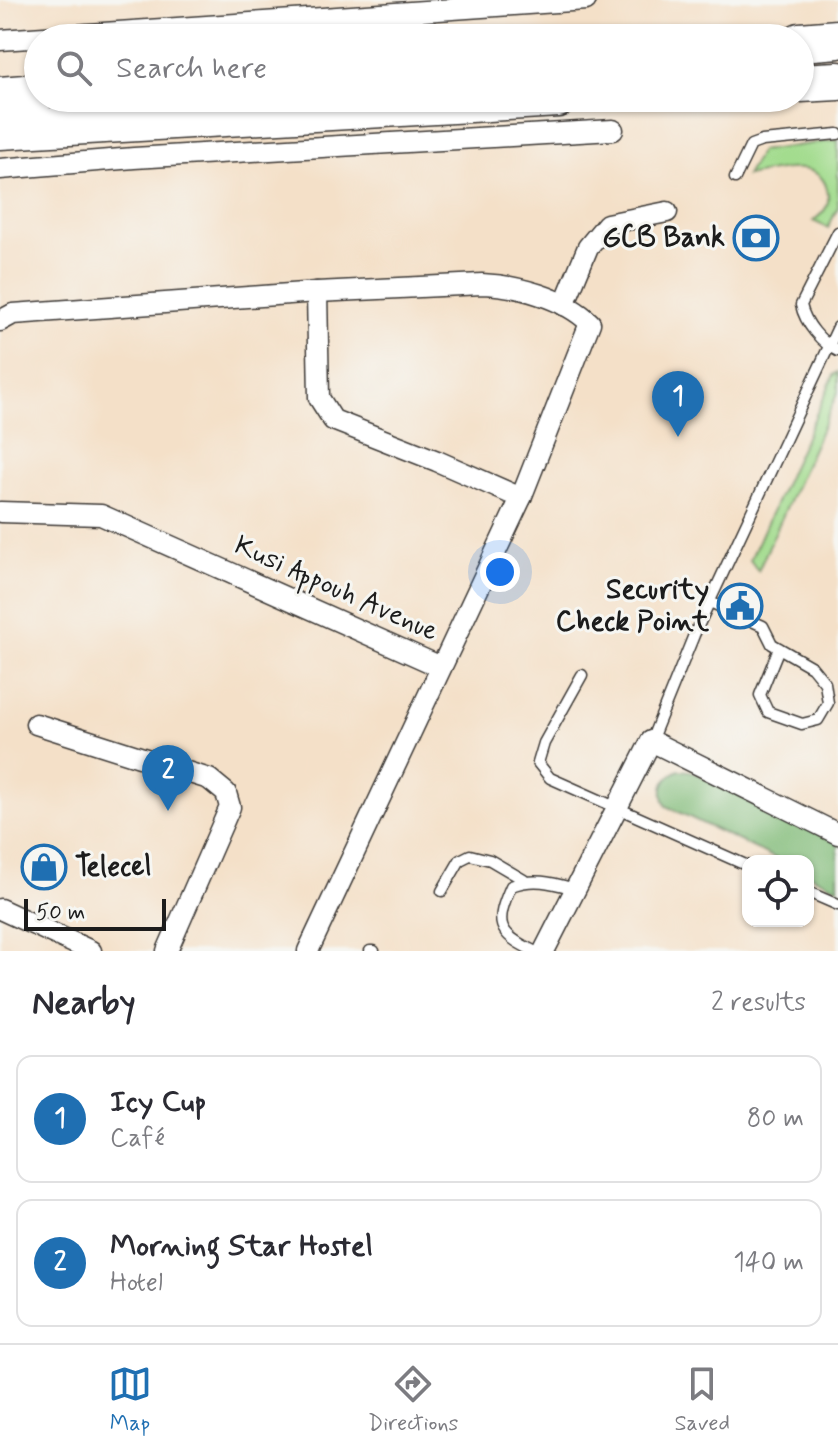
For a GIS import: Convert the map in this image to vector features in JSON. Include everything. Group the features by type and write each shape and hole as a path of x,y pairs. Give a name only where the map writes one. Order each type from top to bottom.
{"highway":[{"path":"814,41 838,39"},
{"path":"814,82 838,81"},
{"path":"0,96 24,94"},
{"path":"0,130 314,112"}],"street":[{"path":"204,24 460,4 586,0"},
{"path":"0,40 24,38"},
{"path":"0,169 134,158 613,130"},
{"path":"564,305 588,247 607,224 667,212"},
{"path":"0,321 13,314 317,292 503,285 564,305 588,320 590,326 521,498 441,667"},
{"path":"317,292 319,398 333,420 521,498"},
{"name":"Kusi Appouh Avenue","path":"0,512 101,515 441,667 308,951"},
{"path":"36,724 209,779 226,793 230,807 222,831 167,951"},
{"path":"544,951 651,741 838,834"},
{"path":"0,909 91,951"}],"lane":[{"path":"735,178 751,145 762,141 838,134"},
{"path":"833,349 804,318 801,305 838,232"},
{"path":"651,741 710,602 833,349 838,328"},
{"path":"710,602 763,626 772,644 779,648 812,667 825,683 828,703 818,720 802,724 768,712 760,695 779,648"},
{"path":"582,675 544,743 538,763 550,778 742,863"},
{"path":"442,891 460,860 470,855 490,860 524,880"},
{"path":"534,951 507,936 499,919 511,886 524,880 545,881 575,889"},
{"path":"814,895 838,905"}],"green space":[{"path":"838,140 838,207 828,228 813,221 828,203 824,182 817,174 807,170 782,169 746,176 760,151"},
{"path":"838,372 838,392 758,571 750,560"},
{"path":"679,770 691,771 838,842 838,888 814,877 814,855 768,855 666,806 664,785"}],"place":[{"name":"GCB Bank","path":"756,238"},
{"name":"Icy Cup","path":"678,437"},
{"name":"Security Check Point","path":"740,606"},
{"name":"Morning Star Hostel","path":"168,811"},
{"name":"Telecel","path":"44,867"}]}
